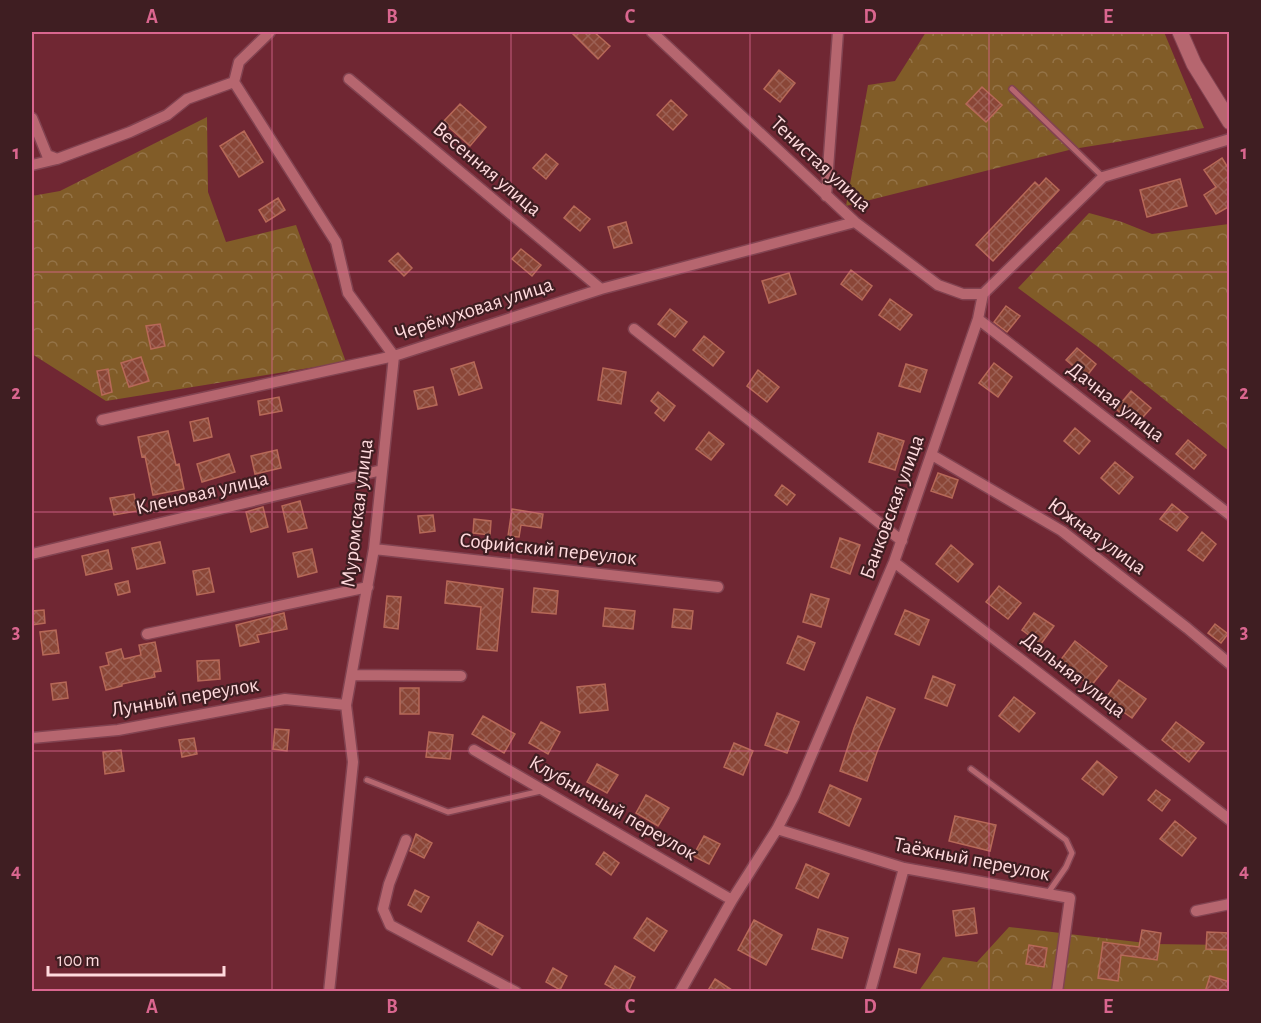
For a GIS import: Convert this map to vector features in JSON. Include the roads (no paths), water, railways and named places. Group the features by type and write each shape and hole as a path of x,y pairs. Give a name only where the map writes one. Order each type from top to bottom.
{"street":[{"path":"270,32 239,62 234,82 336,242 348,293 394,356"},
{"name":"Тенистая улица","path":"652,32 855,222 938,285 963,294 983,294"},
{"path":"826,196 838,32"},
{"path":"1180,32 1194,64 1230,123"},
{"name":"Весенняя улица","path":"349,79 601,289"},
{"path":"32,165 57,159 130,132 167,115 187,99 234,82"},
{"path":"32,118 47,155 57,159"},
{"path":"983,294 1103,177 1230,140"},
{"name":"Черёмуховая улица","path":"102,420 394,356 601,289 855,222"},
{"name":"Банковская улица","path":"680,992 732,900 777,829 794,796 902,541 978,319 983,294"},
{"name":"Дачная улица","path":"978,319 1230,515"},
{"path":"634,329 902,541"},
{"name":"Муромская улица","path":"329,992 353,762 346,705 374,549 394,356"},
{"name":"Южная улица","path":"932,455 1062,531 1230,664"},
{"name":"Кленовая улица","path":"32,554 382,470"},
{"name":"Софийский переулок","path":"374,549 718,587"},
{"name":"Дальняя улица","path":"894,562 1230,820"},
{"path":"147,634 368,587"},
{"path":"352,675 461,676"},
{"name":"Лунный переулок","path":"32,738 118,730 285,699 346,705"},
{"name":"Клубничный переулок","path":"474,750 732,900"},
{"name":"Таёжный переулок","path":"777,829 904,868 1070,898 1057,992"},
{"path":"406,840 389,884 383,909 390,925 516,992"},
{"path":"870,992 904,868"},
{"path":"1196,911 1230,904"}],"lane":[{"path":"1012,89 1103,177"},
{"path":"971,769 1066,840 1072,853 1066,867 1048,893"},
{"path":"367,780 448,812 543,791"}]}
